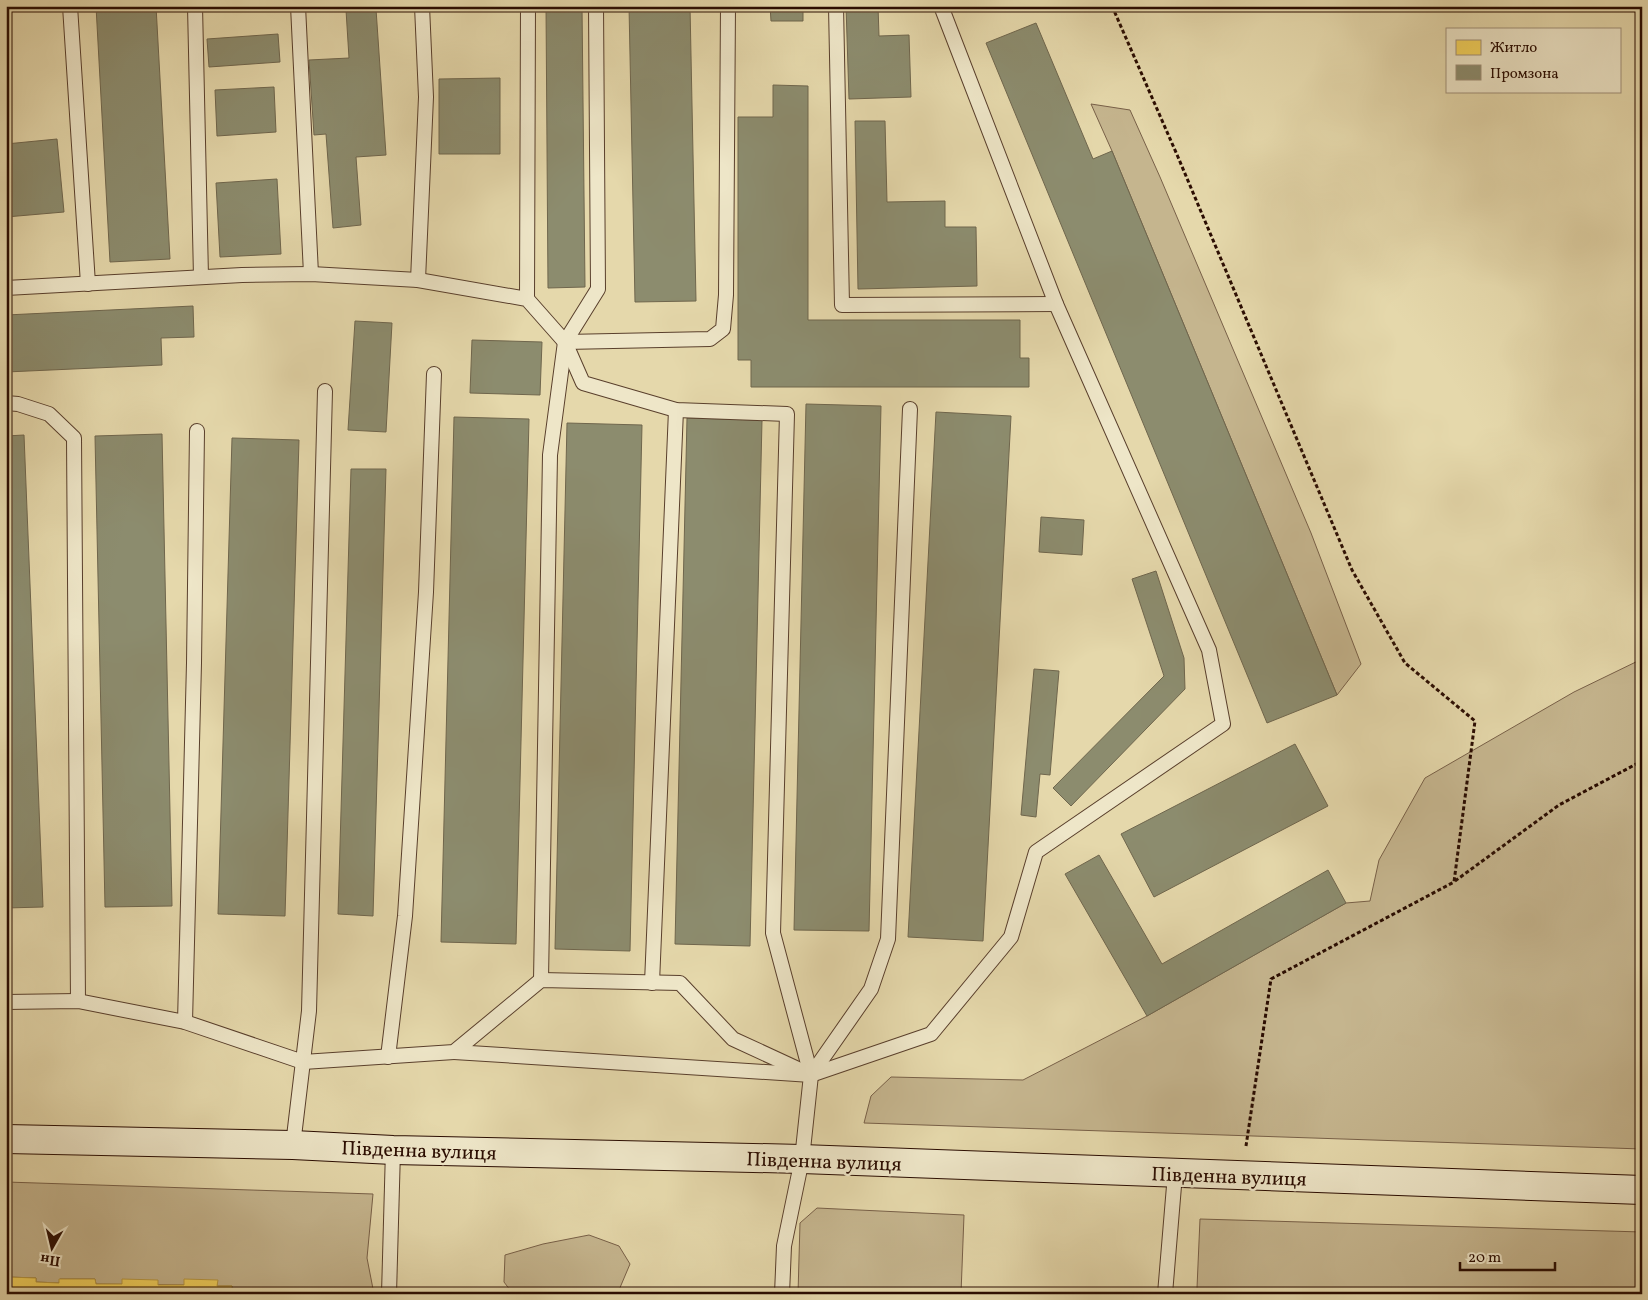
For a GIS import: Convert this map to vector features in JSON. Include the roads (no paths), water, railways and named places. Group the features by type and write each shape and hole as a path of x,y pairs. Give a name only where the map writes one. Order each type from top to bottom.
{"street":[{"name":"Південна вулиця","path":"6,1139 802,1159 1642,1190"}],"lane":[{"path":"70,6 88,284"},
{"path":"195,6 201,277"},
{"path":"298,6 311,274"},
{"path":"418,280 426,97 422,6"},
{"path":"527,299 528,6"},
{"path":"541,980 550,455 565,342 598,289 596,6"},
{"path":"565,342 710,339 723,330 726,296 728,6"},
{"path":"836,6 842,305 1056,304"},
{"path":"6,1002 78,1001 185,1022 303,1062 454,1052 811,1075 931,1034 1011,937 1036,852 1222,724 1209,650 1056,304 941,6"},
{"path":"6,288 201,277 311,274 418,280 527,299 565,342 583,383 676,410 787,414 773,933 811,1075 802,1159 784,1246 782,1294"},
{"path":"388,1057 406,897 426,592 434,374"},
{"path":"293,1145 309,1011 325,392"},
{"path":"6,403 18,404 49,414 74,438 78,1001"},
{"path":"811,1075 870,989 888,939 910,409"},
{"path":"652,983 676,410"},
{"path":"185,1022 194,662 197,431"},
{"path":"454,1052 541,980 680,984 733,1039 811,1075"},
{"path":"389,1294 393,1150"},
{"path":"1165,1294 1175,1174"}]}
